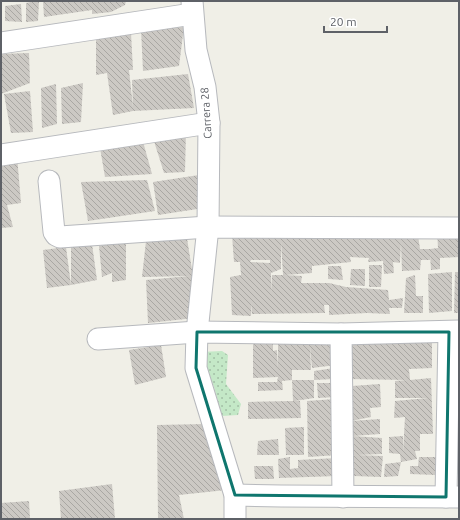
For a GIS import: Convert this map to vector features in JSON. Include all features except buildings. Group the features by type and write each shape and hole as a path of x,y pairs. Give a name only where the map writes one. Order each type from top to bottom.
{"street":[{"path":"1,43 192,7"},
{"name":"Carrera 28","path":"192,7 196,50 205,88 209,123 208,227 197,332 196,368 235,495 235,519"},
{"path":"1,156 209,123"},
{"path":"49,181 54,232 60,237 208,227 459,228"},
{"path":"98,339 197,332 341,334 454,332 453,497 235,495"},
{"path":"341,334 342,497"}],"highlighted area":[{"path":"197,332 449,332 446,497 235,495 196,368"}],"green space":[{"path":"222,351 228,355 226,384 241,404 238,415 222,416 214,387 200,352"},
{"path":"450,385 459,385 459,474 452,474"}]}
